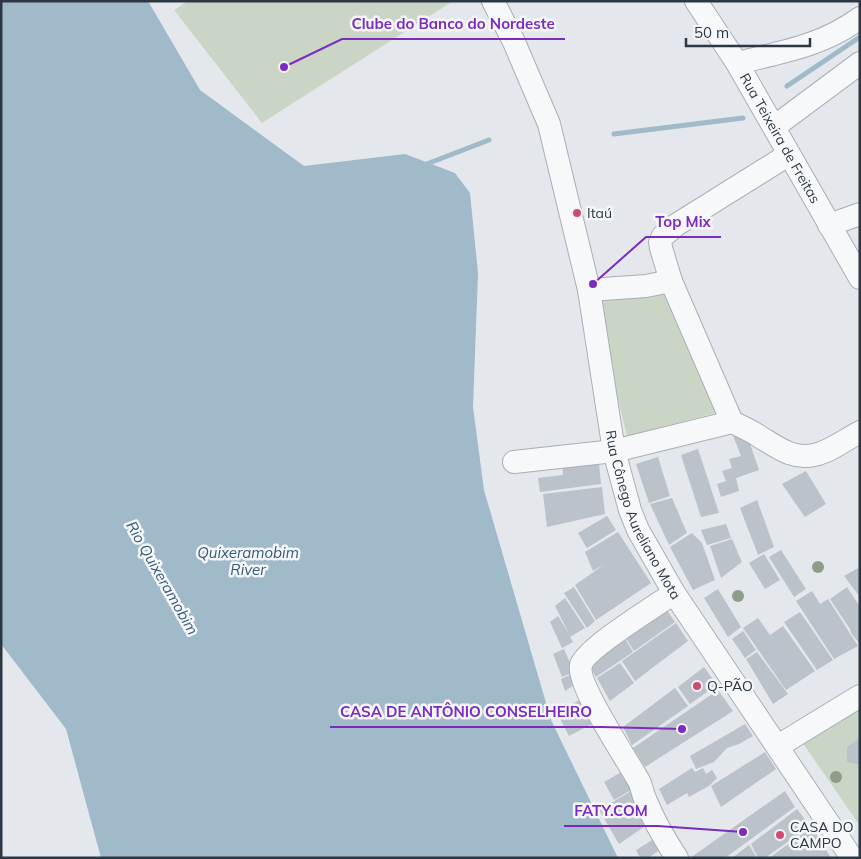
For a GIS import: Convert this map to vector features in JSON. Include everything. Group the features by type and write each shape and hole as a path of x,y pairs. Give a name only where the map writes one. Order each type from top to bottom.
{"street":[{"name":"Rua Cônego Aureliano Mota","path":"493,1 514,42 549,124 589,290 614,451 630,510 638,530 674,593 852,858"},
{"name":"Rua Teixeira de Freitas","path":"696,1 737,63 860,278"},
{"path":"737,63 811,45 860,18"},
{"path":"774,127 860,63"},
{"path":"788,155 676,225 663,236 660,242 661,248 671,281 732,422 790,454 805,456 821,453 860,432"},
{"path":"829,226 860,214"},
{"path":"589,290 646,286 671,281"},
{"path":"514,462 614,451 732,422"},
{"path":"674,593 601,644 585,658 581,666 582,676 600,715 640,784 655,821 677,858"},
{"path":"778,746 860,696"}],"green space":[{"path":"188,1 453,1 262,123 174,10"},
{"path":"667,292 719,412 627,436 594,300"},
{"path":"860,702 860,826 800,739"}],"water":[{"name":"Quixeramobim River","path":"1,1 148,1 200,90 304,166 405,154 455,173 470,193 478,273 473,407 484,490 551,720 618,858 101,858 66,729 1,644"}],"building":[{"path":"745,429 759,470 736,478 739,491 721,497 717,484 726,481 722,471 732,468 729,459 741,456 732,433"},
{"path":"698,449 719,513 701,517 681,455"},
{"path":"598,454 601,484 540,492 538,478 563,475 562,458"},
{"path":"658,457 670,496 649,503 636,464"},
{"path":"806,471 826,504 805,517 782,484"},
{"path":"602,487 605,514 547,527 543,494"},
{"path":"672,498 687,533 669,545 650,504"},
{"path":"757,500 774,547 758,555 740,508"},
{"path":"607,516 616,530 587,548 578,533"},
{"path":"726,524 731,538 707,545 701,530"},
{"path":"618,532 651,583 596,620 575,585 605,564 593,571 585,552"},
{"path":"692,533 702,543 715,580 693,590 670,547"},
{"path":"732,539 742,562 721,578 710,546"},
{"path":"781,550 806,589 794,597 769,557"},
{"path":"764,554 780,580 765,589 749,563"},
{"path":"860,567 860,597 844,576"},
{"path":"574,587 595,621 587,628 564,593"},
{"path":"847,587 860,607 860,644 830,599"},
{"path":"718,589 741,627 728,637 704,598"},
{"path":"812,591 820,604 828,599 858,646 834,659 796,601"},
{"path":"565,598 585,628 570,637 573,642 562,648 550,622 558,616 569,634 555,606"},
{"path":"664,606 675,622 634,651 624,635"},
{"path":"800,612 833,660 817,670 784,622"},
{"path":"758,618 770,635 783,626 815,671 786,690 743,628"},
{"path":"676,623 688,641 635,681 622,661"},
{"path":"743,631 756,650 745,658 732,639"},
{"path":"623,635 633,652 596,677 588,662"},
{"path":"564,649 574,672 562,677 553,654"},
{"path":"757,652 788,694 773,704 746,659"},
{"path":"620,663 634,683 610,701 597,678"},
{"name":"Q-PÃO","path":"704,667 717,685 690,704 678,687"},
{"path":"572,674 576,684 565,691 561,679"},
{"path":"675,688 688,706 632,745 623,727"},
{"path":"718,690 733,711 645,767 633,748"},
{"path":"582,699 594,723 569,736 556,711"},
{"path":"745,724 753,736 727,748 714,762 696,769 690,756"},
{"path":"860,739 860,765 847,762 847,747"},
{"path":"765,752 776,769 721,807 711,786"},
{"path":"692,768 695,772 703,768 706,774 712,770 717,778 709,786 689,797 687,793 667,805 659,789"},
{"path":"623,771 633,789 614,800 604,782"},
{"path":"633,790 651,822 619,844 599,810"},
{"path":"785,791 795,807 725,858 690,858"},
{"name":"CASA DO CAMPO","path":"797,809 810,826 765,858 758,858 751,844"},
{"path":"812,827 831,858 769,858"},
{"path":"659,836 666,846 648,858 640,858 636,850"},
{"path":"749,845 757,858 732,858"}],"waterway":[{"path":"787,86 860,37"},
{"path":"614,134 743,118"},
{"path":"424,165 489,140"}],"place":[{"name":"Clube do Banco do Nordeste","path":"284,67"},
{"name":"Itaú","path":"577,213"},
{"name":"Top Mix","path":"593,284"},
{"name":"Q-PÃO","path":"697,686"},
{"name":"CASA DE ANTÔNIO CONSELHEIRO","path":"682,729"},
{"name":"FATY.COM","path":"743,832"},
{"name":"CASA DO CAMPO","path":"780,835"}],"water label":[{"name":"Rio Quixeramobim","path":"162,578"}]}
